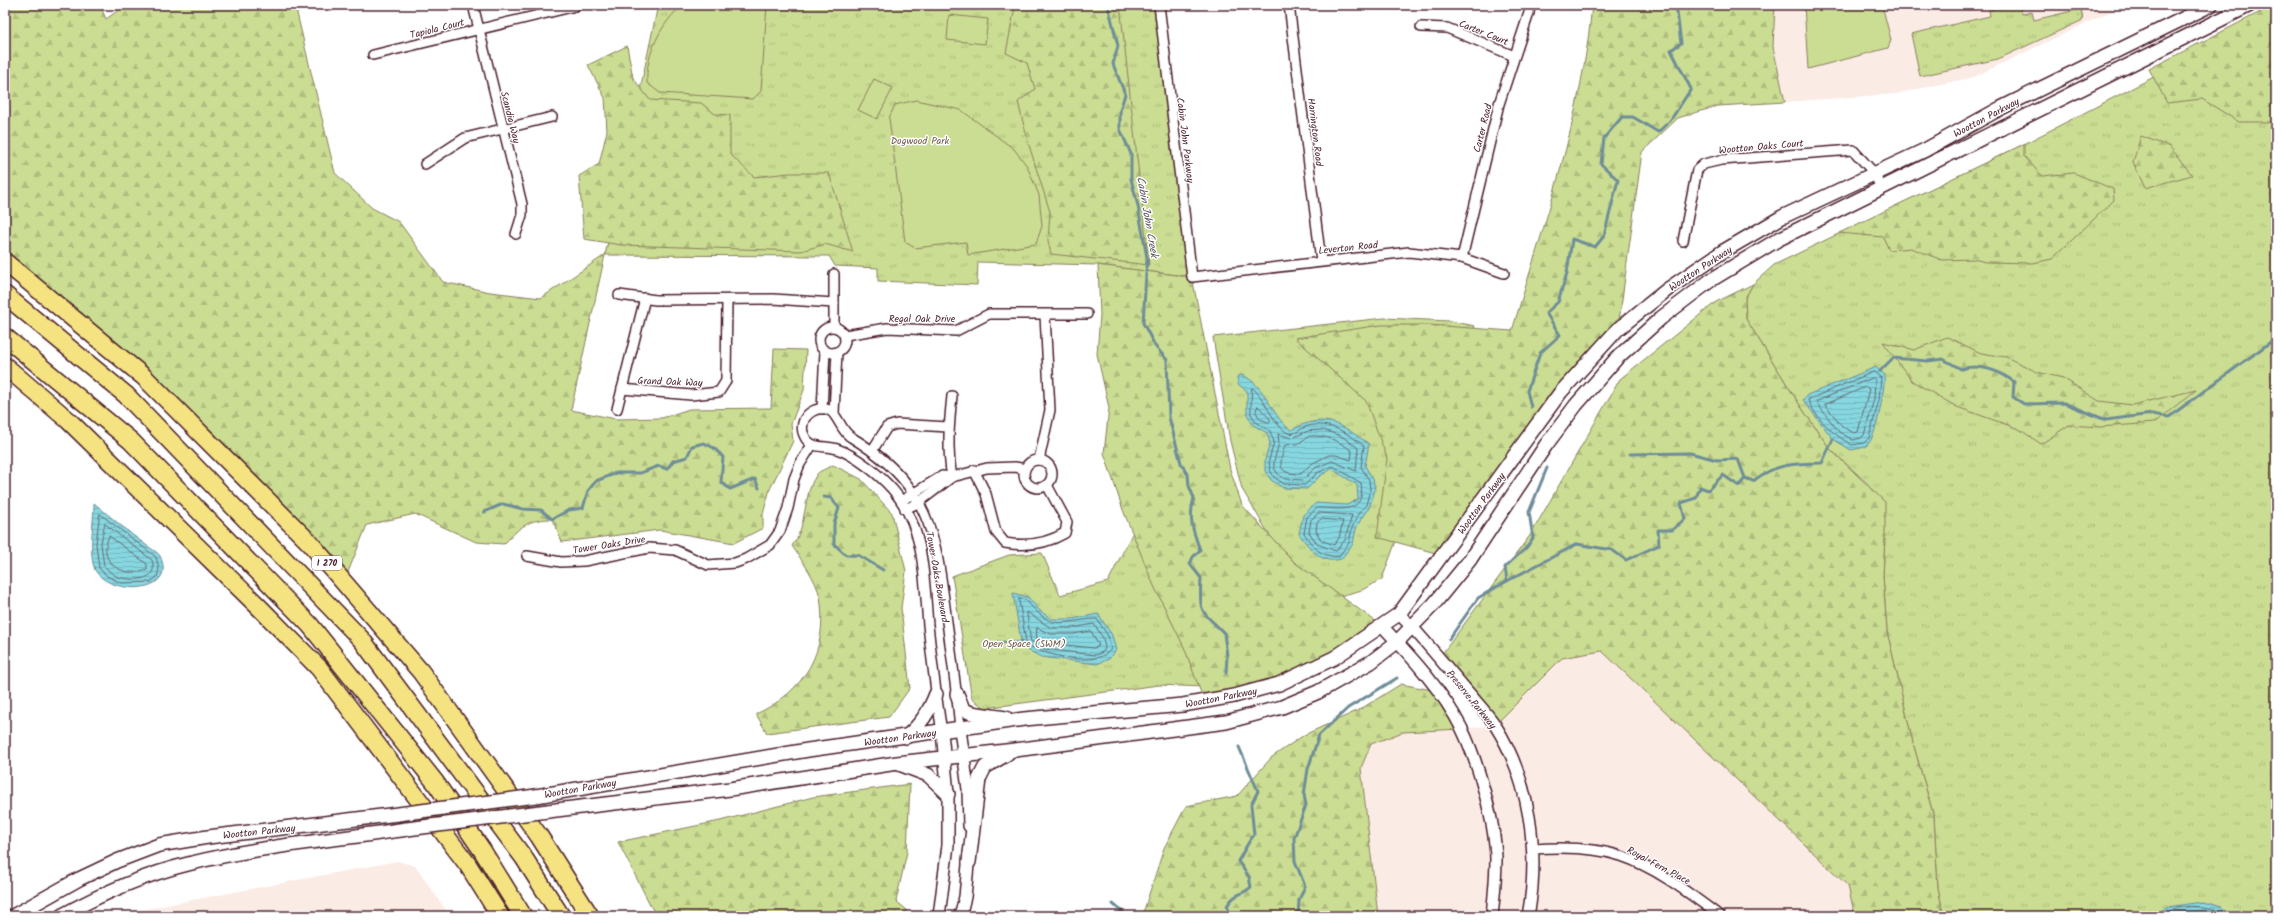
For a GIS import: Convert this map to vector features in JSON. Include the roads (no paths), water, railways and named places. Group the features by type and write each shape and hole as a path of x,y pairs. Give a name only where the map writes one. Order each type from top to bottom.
{"highway":[{"name":"I 270","path":"5,262 144,377 310,543 421,672 539,836 590,916"},
{"name":"I 270","path":"5,295 126,395 362,640 524,858 561,916"},
{"path":"5,337 131,441 310,625 435,782 482,850 523,916"},
{"path":"5,366 68,420 255,602 319,668 468,865 500,916"}],"main road":[{"name":"Wootton Parkway","path":"13,916 79,879 117,861 159,846 208,837 536,796 747,759 1024,719 1183,705 1234,696 1280,684 1334,658 1398,614 1413,597 1560,393 1618,330 1668,289 1722,252 1782,217 1925,150 2001,108 2211,5"},
{"name":"Wootton Parkway","path":"61,916 126,884 187,864 234,855 407,829 730,789 897,763 1015,750 1226,722 1282,707 1318,692 1370,662 1397,642 1434,604 1469,561 1546,445 1576,405 1617,358 1661,318 1711,280 1779,239 2250,5"},
{"path":"906,737 920,725 931,709 936,694"},
{"path":"957,694 963,709 971,713 1024,719"},
{"path":"969,862 979,779 985,766 1015,750"},
{"path":"897,763 928,775 948,794"},
{"path":"72,916 84,904"}],"street":[{"name":"Scandia Way","path":"473,5 522,204 522,215 516,234"},
{"name":"Cabin John Parkway","path":"1159,5 1192,277"},
{"name":"Harrington Road","path":"1289,5 1321,261"},
{"name":"Carter Road","path":"1462,258 1499,104 1529,13 1530,5"},
{"name":"Tapiola Court","path":"374,55 576,6"},
{"name":"Carter Court","path":"1421,28 1447,28 1514,56"},
{"path":"425,164 465,138 552,116"},
{"name":"Wootton Oaks Court","path":"1683,241 1697,170 1704,164 1721,160 1853,150 1874,173 1881,188"},
{"name":"Leverton Road","path":"1192,277 1409,252 1462,258 1504,273"},
{"path":"834,274 834,327"},
{"path":"619,295 645,298 727,301 773,299 834,303"},
{"name":"Grand Oak Way","path":"617,409 645,298"},
{"name":"Grand Oak Way","path":"622,389 685,394 719,392 726,381 727,301"},
{"name":"Regal Oak Drive","path":"845,335 887,328 956,331 989,314 1087,314"},
{"path":"1039,460 1050,410 1045,315"},
{"path":"812,445 804,435 803,423 810,412 822,409 834,412 837,352 844,346 845,335 840,329 834,327 824,330 820,334 820,344 825,350 837,352"},
{"path":"822,409 825,350"},
{"path":"952,396 948,427 952,477"},
{"name":"Tower Oaks Boulevard","path":"834,412 848,435 872,451 897,472 913,493 934,539 957,694 968,789 969,862 965,898 960,916"},
{"path":"872,451 887,427 897,424 948,427"},
{"name":"Tower Oaks Boulevard","path":"812,445 839,450 878,474 903,505 914,525 925,578 936,694 942,732 948,794 948,845 939,916"},
{"name":"Tower Oaks Drive","path":"527,556 562,562 584,561 649,548 675,550 708,565 734,563 746,559 770,545 780,531 788,508 794,479 800,464 812,445"},
{"path":"1039,460 1046,462 1051,469 1052,477 1047,484 1038,488 1032,486 1026,480 1025,470 1033,461 1039,460"},
{"path":"903,505 918,503 952,477 974,470 1015,467 1025,470"},
{"path":"974,470 986,494 996,532 1005,543 1020,545 1051,541 1065,533 1067,522 1047,484"},
{"path":"903,505 913,493 942,476 952,477"},
{"name":"Preserve Parkway","path":"1398,614 1412,627 1495,725 1508,750 1524,794 1533,849 1532,893 1528,916"},
{"path":"1382,626 1437,691 1462,729 1484,791 1496,858 1492,916"},
{"name":"Royal Fern Place","path":"1533,849 1559,848 1601,852 1622,856 1685,890 1720,916"}],"water":[{"path":"1876,367 1885,375 1877,424 1870,442 1866,446 1851,450 1833,439 1803,400 1807,395"},
{"path":"1241,375 1256,385 1278,417 1291,430 1314,422 1332,422 1349,430 1369,444 1365,466 1373,479 1375,490 1369,508 1362,517 1356,529 1353,544 1341,559 1327,560 1316,554 1307,545 1299,534 1303,515 1316,503 1347,505 1358,499 1357,485 1332,469 1320,476 1307,489 1283,488 1271,480 1265,471 1265,460 1270,443 1267,433 1253,425 1247,414 1247,391 1238,384 1237,377"},
{"path":"94,503 160,556 163,569 160,578 151,584 140,587 127,587 114,584 103,578 95,570 92,556"},
{"path":"1013,593 1028,597 1040,611 1052,619 1072,619 1098,614 1112,635 1116,650 1109,659 1097,664 1041,657 1022,647"},
{"path":"2203,902 2222,907 2237,916 2155,916 2166,907"}],"waterway":[{"name":"Cabin John Creek","path":"1108,5 1118,46 1113,64 1125,94 1120,111 1120,129 1131,154 1131,179 1138,206 1147,258 1143,323 1155,346 1167,360 1169,417 1181,463 1188,475 1189,486 1194,498 1191,518 1193,530 1200,550 1193,557 1190,564 1201,578 1200,598 1203,610 1224,633 1227,656 1226,673"},
{"path":"1531,407 1527,391 1540,353 1560,335 1546,313 1558,302 1567,273 1572,239 1595,247 1604,236 1618,180 1601,164 1604,138 1622,117 1633,117 1658,132 1670,121 1691,89 1671,50 1681,43 1676,5"},
{"path":"1880,371 1893,358 1928,361 1943,359 1961,369 1975,367 1989,369 2002,374 2014,382 2013,397 2024,404 2064,403 2106,420 2152,414 2169,417 2276,338"},
{"path":"1630,454 1690,453 1717,460 1738,459 1745,478 1753,481 1761,475 1777,468 1794,464 1822,463 1833,439"},
{"path":"484,512 503,504 523,509 541,510 552,519 569,510 583,508 588,491 596,481 616,473 640,473 659,466 667,469 673,461 687,457 692,446 704,443 714,448 723,457 721,482 730,489 755,479 759,488"},
{"path":"1449,639 1478,598 1507,581 1505,567 1527,547 1533,538 1529,512 1547,468"},
{"path":"1507,581 1577,544 1612,550 1626,560 1659,545 1658,530 1672,530 1685,519 1681,503 1696,498 1700,487 1708,490 1723,475 1739,486 1745,478"},
{"path":"824,497 831,498 839,508 834,524 834,544 846,555 858,555 883,570"},
{"path":"998,642 1018,643 1022,641"},
{"path":"1298,916 1299,900 1305,886 1295,861 1294,838 1306,805 1304,795 1308,769 1319,735 1348,708 1397,678"},
{"name":"Cabin John Creek","path":"1231,916 1227,906 1233,898 1251,887 1249,877 1238,861 1254,835 1251,805 1258,791 1239,747"},
{"path":"1113,904 1126,915"}],"park label":[{"name":"Dogwood Park","path":"920,140"},
{"name":"Open Space (SWM)","path":"1024,643"}]}
